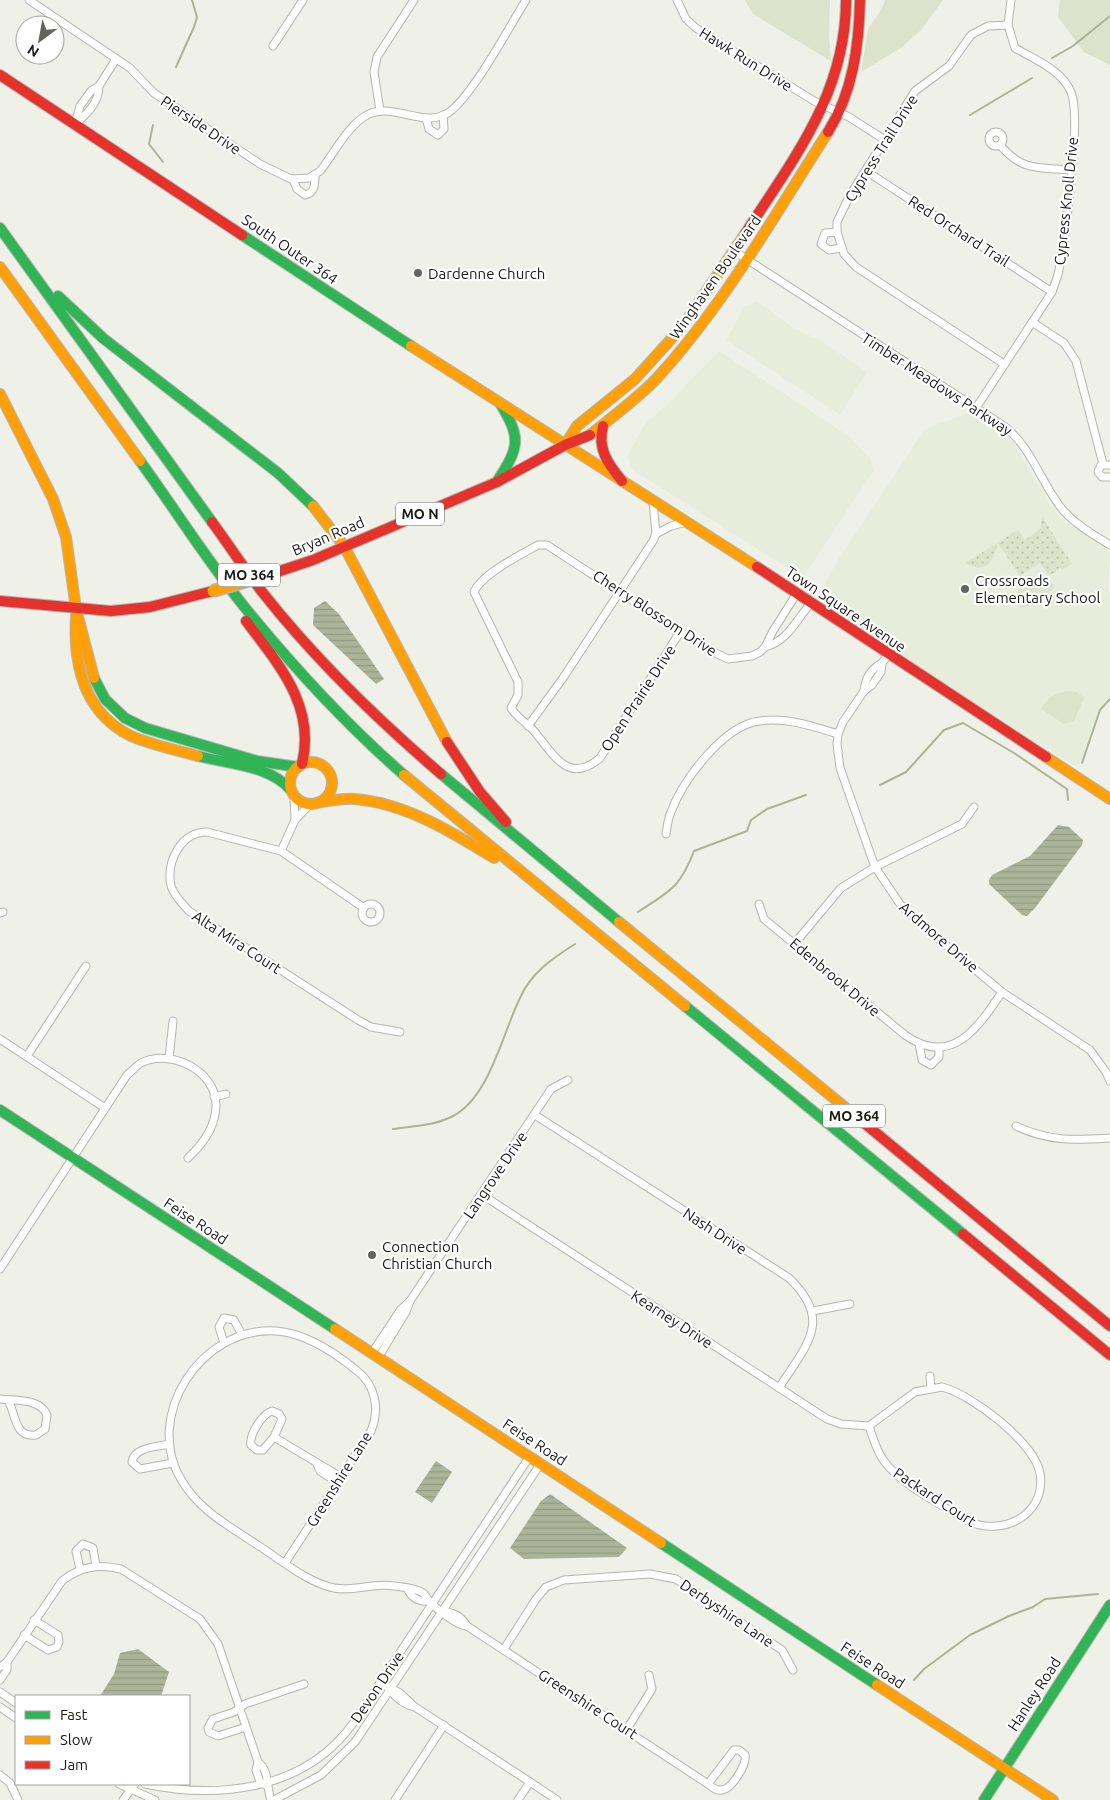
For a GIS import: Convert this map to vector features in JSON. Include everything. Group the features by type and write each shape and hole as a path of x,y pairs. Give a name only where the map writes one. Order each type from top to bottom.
{"main road":[{"name":"Winghaven Boulevard","path":"565,445 578,426 624,389 664,349 692,314 814,128 825,106 842,55 846,0"},
{"name":"Winghaven Boulevard","path":"565,445 587,438 636,398 680,352 707,319 747,260 839,112 854,66 859,41 860,0"},
{"name":"South Outer 364","path":"0,75 565,445"},
{"name":"MO 364","path":"0,228 233,554 291,626 340,680 403,742 529,848 1110,1326"},
{"path":"20,255 91,329 298,490 344,546 460,763 480,792 529,848"},
{"name":"MO 364","path":"0,267 204,553 267,634 346,720 402,773 1110,1355"},
{"path":"0,394 53,499 66,537 76,609 95,683 110,706 125,718 145,728 212,749 257,761 300,766 318,764 330,775 330,791 315,803"},
{"path":"497,482 512,459 518,439 513,423 500,403"},
{"path":"603,426 598,441 600,450 622,481"},
{"name":"Town Square Avenue","path":"565,445 797,593 885,659 1110,799"},
{"name":"Bryan Road","path":"0,601 113,611 144,608 213,591 268,575 344,546 497,482 565,445"},
{"path":"204,553 232,601 282,671 296,698 308,744 300,766 290,778 292,793"},
{"path":"76,609 73,642 80,679 91,702 108,722 119,730 144,741 270,773 282,780 301,802 362,800 404,812 455,834 534,882"},
{"name":"Feise Road","path":"0,1110 541,1462 1053,1800"},
{"name":"Hanley Road","path":"984,1800 1110,1605"}],"street":[{"name":"Pierside Drive","path":"29,0 130,68 154,93 260,164 293,179 297,189 305,196 310,194 313,189 315,175 360,120 380,111"},
{"path":"273,46 303,0"},
{"path":"414,0 377,57 374,72 380,111 426,118 449,112 469,90 526,0"},
{"name":"Hawk Run Drive","path":"677,0 686,19 696,28 814,101 839,112 885,140"},
{"name":"Cypress Knoll Drive","path":"976,408 1052,292 1059,272 1071,170 1075,111 1071,92 1061,78 1040,62 1015,48 1008,24 1011,0"},
{"name":"Cypress Trail Drive","path":"837,232 837,222 845,206 915,91 949,66 971,35 988,26 1008,24"},
{"path":"74,124 80,106 91,91 98,86 116,60"},
{"path":"426,118 429,129 438,135 444,129 443,115"},
{"path":"1000,145 1013,160 1030,166 1071,170"},
{"name":"Red Orchard Trail","path":"866,170 1052,292"},
{"path":"293,179 302,180 315,175"},
{"path":"842,248 829,250 822,244 821,238 825,233 837,232 849,261 856,267 1004,364"},
{"name":"Timber Meadows Parkway","path":"734,251 1016,436 1066,514 1110,545"},
{"path":"1032,322 1064,343 1076,361 1107,465 1099,467 1099,474 1104,478 1110,477"},
{"path":"653,501 656,534"},
{"path":"528,726 621,592 656,534 671,526 687,522"},
{"name":"Open Prairie Drive","path":"547,545 538,545 488,576 477,586 474,592 518,682 518,695 511,708 559,760 571,768 579,770 589,768 600,758 680,632"},
{"name":"Cherry Blossom Drive","path":"547,545 705,648 728,659 752,656 765,647 778,644 811,603"},
{"path":"765,647 797,593"},
{"path":"666,834 670,812 678,798 704,758 728,734 758,721 796,721 838,734 864,691 872,685 881,672 885,659"},
{"name":"Ardmore Drive","path":"838,734 840,768 875,867 900,904 1002,992 1090,1050 1110,1080"},
{"path":"292,793 295,820"},
{"path":"281,852 295,820 315,803"},
{"path":"795,943 841,888 875,867 962,824 974,807"},
{"name":"Alta Mira Court","path":"364,908 281,852 207,832 196,832 180,845 173,858 171,886 178,899 189,911 358,1020 372,1027 400,1032"},
{"name":"Edenbrook Drive","path":"759,904 764,919 905,1035 919,1043 939,1048"},
{"path":"27,1056 86,966"},
{"path":"919,1043 922,1060 931,1065 940,1057 939,1048 962,1041 985,1018 1002,992"},
{"path":"169,1058 174,1021"},
{"path":"0,1039 105,1108"},
{"path":"0,1269 105,1108 127,1076 141,1063 169,1058 187,1063 203,1075 214,1097 216,1103 215,1116 209,1133 200,1148 188,1158"},
{"name":"Langrove Drive","path":"375,1355 401,1309 410,1301 551,1089 568,1080"},
{"path":"214,1097 226,1094"},
{"name":"Nash Drive","path":"534,1115 789,1278 804,1293 813,1311"},
{"path":"1016,1126 1035,1135 1052,1139 1110,1138"},
{"name":"Kearney Drive","path":"481,1194 779,1388 835,1422 869,1426"},
{"path":"779,1388 809,1340 813,1311 850,1304"},
{"path":"224,1343 220,1328 224,1318 234,1320 242,1335"},
{"name":"Greenshire Lane","path":"285,1563 374,1423 375,1402 367,1380 352,1366 305,1338 276,1331 242,1335 224,1343 199,1362 181,1387 170,1418 169,1444 172,1463 182,1482 202,1507 285,1563 308,1578 334,1588 360,1588 381,1585 408,1590 411,1596 422,1602 431,1602"},
{"path":"930,1376 931,1389"},
{"name":"Packard Court","path":"942,1387 959,1392 1026,1445 1036,1460 1041,1484 1038,1498 1028,1513 1016,1522 1000,1527 976,1525 917,1488 885,1463 876,1448 869,1426 915,1392 942,1387"},
{"path":"4,1400 34,1403 42,1407 48,1418 45,1428 36,1435 23,1433 17,1426 14,1411 4,1400"},
{"path":"272,1411 279,1414 282,1419 274,1437 263,1450 257,1450 250,1445 251,1437 265,1416 272,1411"},
{"path":"274,1437 317,1464 325,1466 339,1480"},
{"path":"169,1444 137,1452 133,1456 132,1462 137,1468 143,1470 172,1463"},
{"name":"Devon Drive","path":"148,1785 176,1794 205,1798 232,1797 266,1787 306,1770 326,1754 349,1729 431,1602 530,1456"},
{"name":"Devon Drive","path":"272,1800 312,1781 340,1758 361,1734 541,1462"},
{"path":"80,1569 76,1551 83,1544 93,1548 96,1566"},
{"path":"470,1547 480,1554"},
{"path":"0,1667 7,1662 62,1581 80,1569 96,1566 121,1569 130,1573 200,1619 218,1644 258,1762 264,1767 268,1779 266,1787 272,1800"},
{"name":"Derbyshire Lane","path":"504,1649 536,1598 546,1587 564,1580 650,1574 676,1579 782,1650 793,1670"},
{"name":"Greenshire Court","path":"431,1602 460,1626 467,1626 504,1649 708,1784"},
{"path":"24,1635 48,1650 57,1647 59,1642 56,1633 34,1620"},
{"path":"0,1680 7,1670 7,1662"},
{"path":"627,1730 652,1689 650,1675"},
{"path":"380,1683 408,1706 415,1707 444,1725 557,1800"},
{"path":"246,1727 218,1736 209,1732 208,1728 213,1719 245,1704 304,1684"},
{"path":"0,1692 15,1702"},
{"path":"0,1707 15,1717"},
{"path":"395,1800 444,1725"},
{"path":"734,1750 739,1750 745,1755 745,1763 729,1786 723,1790 715,1789 708,1784 734,1750"},
{"path":"0,1775 10,1783 18,1800"},
{"path":"518,1800 530,1782"},
{"path":"120,1785 131,1792 155,1800"},
{"path":"123,1800 131,1792"}],"shaded area":[{"path":"745,0 830,0 829,38 831,61 753,14"},
{"path":"885,0 943,0 921,30 901,48 861,72 868,29 881,10"},
{"path":"1060,0 1110,0 1110,65 1084,52 1058,17"},
{"path":"757,301 794,328 820,340 867,372 840,415 726,340 745,306"},
{"path":"719,351 849,436 870,458 874,470 803,578 633,470 627,457 644,425 667,405"},
{"name":"Crossroads Elementary School","path":"971,412 1011,439 1051,506 1063,521 1110,552 1108,587 1110,594 1110,698 1100,710 1093,724 1088,747 1078,768 890,650 824,605 821,591 836,563 925,429"},
{"path":"1042,517 1072,564 1062,570 1061,568 1049,576 1040,563 1020,576 998,543 994,556 984,567 965,563 1018,530 1025,540 1041,528"},
{"path":"1029,574 1055,585 1042,604 1022,608 1014,603 1021,579"},
{"path":"325,601 339,614 384,679 376,684 313,625 314,608"},
{"path":"1069,691 1077,692 1084,698 1074,721 1064,724 1041,709 1052,696"},
{"path":"1058,825 1069,827 1083,840 1082,845 1035,908 1027,916 1022,915 989,884 989,880 992,875 1030,856"},
{"path":"436,1461 452,1472 432,1503 415,1492"},
{"path":"550,1494 627,1548 619,1557 524,1559 510,1548 541,1501"},
{"path":"138,1649 169,1672 161,1695 101,1695 114,1674 120,1653"}],"waterway":[{"path":"176,67 197,17 192,0"},
{"path":"1052,58 1073,46 1110,16"},
{"path":"970,115 1032,78"},
{"path":"153,125 149,144 163,162"},
{"path":"1082,763 1100,710 1110,699"},
{"path":"880,785 906,772 944,730 963,723 1014,753 1067,789 1068,800"},
{"path":"638,912 666,893 679,881 694,851 747,831 751,820 767,809 806,795"},
{"path":"393,1129 438,1122 453,1116 466,1107 486,1079 514,1010 526,987 544,966 575,944"},
{"path":"914,1680 924,1669 970,1635 1009,1616 1033,1607 1045,1599 1098,1594"}],"traffic: fast":[{"path":"0,228 212,522"},
{"path":"242,235 411,346"},
{"path":"58,296 104,339 278,473 313,506"},
{"path":"498,480 511,459 515,442 512,425 500,403"},
{"path":"140,461 236,597 306,678 344,718 404,775"},
{"path":"94,678 105,699 125,718 145,728 257,761 298,767"},
{"path":"198,756 260,770 272,775 291,790"},
{"path":"441,774 619,922"},
{"path":"685,1006 963,1234"},
{"path":"0,1110 335,1329"},
{"path":"661,1543 877,1685"},
{"path":"984,1800 1110,1605"}],"traffic: slow":[{"path":"590,435 649,386 704,321 747,259 828,132"},
{"path":"565,445 577,426 635,379 682,327 745,234"},
{"path":"0,267 140,461"},
{"path":"411,346 757,567"},
{"path":"0,394 53,499 66,537 76,609 94,678"},
{"path":"313,506 344,546 447,742"},
{"path":"213,591 268,575"},
{"path":"76,615 79,668 84,685 102,714 115,726 131,736 198,756"},
{"path":"1046,757 1110,799"},
{"path":"307,762 315,762 326,768 332,783 326,798 315,804 307,804 296,798 290,787 290,779 296,768 307,762"},
{"path":"404,775 685,1006"},
{"path":"320,802 355,799 392,806 428,820 494,858"},
{"path":"619,922 864,1123"},
{"path":"335,1329 661,1543"},
{"path":"877,1685 1053,1800"}],"traffic: jam":[{"path":"745,234 798,152 827,96 837,66 844,34 846,0"},
{"path":"828,132 837,117 849,85 856,51 860,0"},
{"path":"0,75 242,235"},
{"path":"603,426 601,442 605,456 622,481"},
{"path":"268,575 313,560 497,482 565,445 590,435"},
{"path":"212,522 263,593 325,665 370,710 441,774"},
{"path":"757,567 1046,757"},
{"path":"0,601 111,611 150,607 213,591"},
{"path":"246,621 271,654 292,687 304,723 305,743 302,764"},
{"path":"447,742 480,792 506,822"},
{"path":"864,1123 1110,1326"},
{"path":"963,1234 1110,1355"}],"place":[{"name":"Dardenne Church","path":"418,273"},
{"name":"Crossroads Elementary School","path":"965,589"},
{"name":"Connection Christian Church","path":"372,1255"}]}
